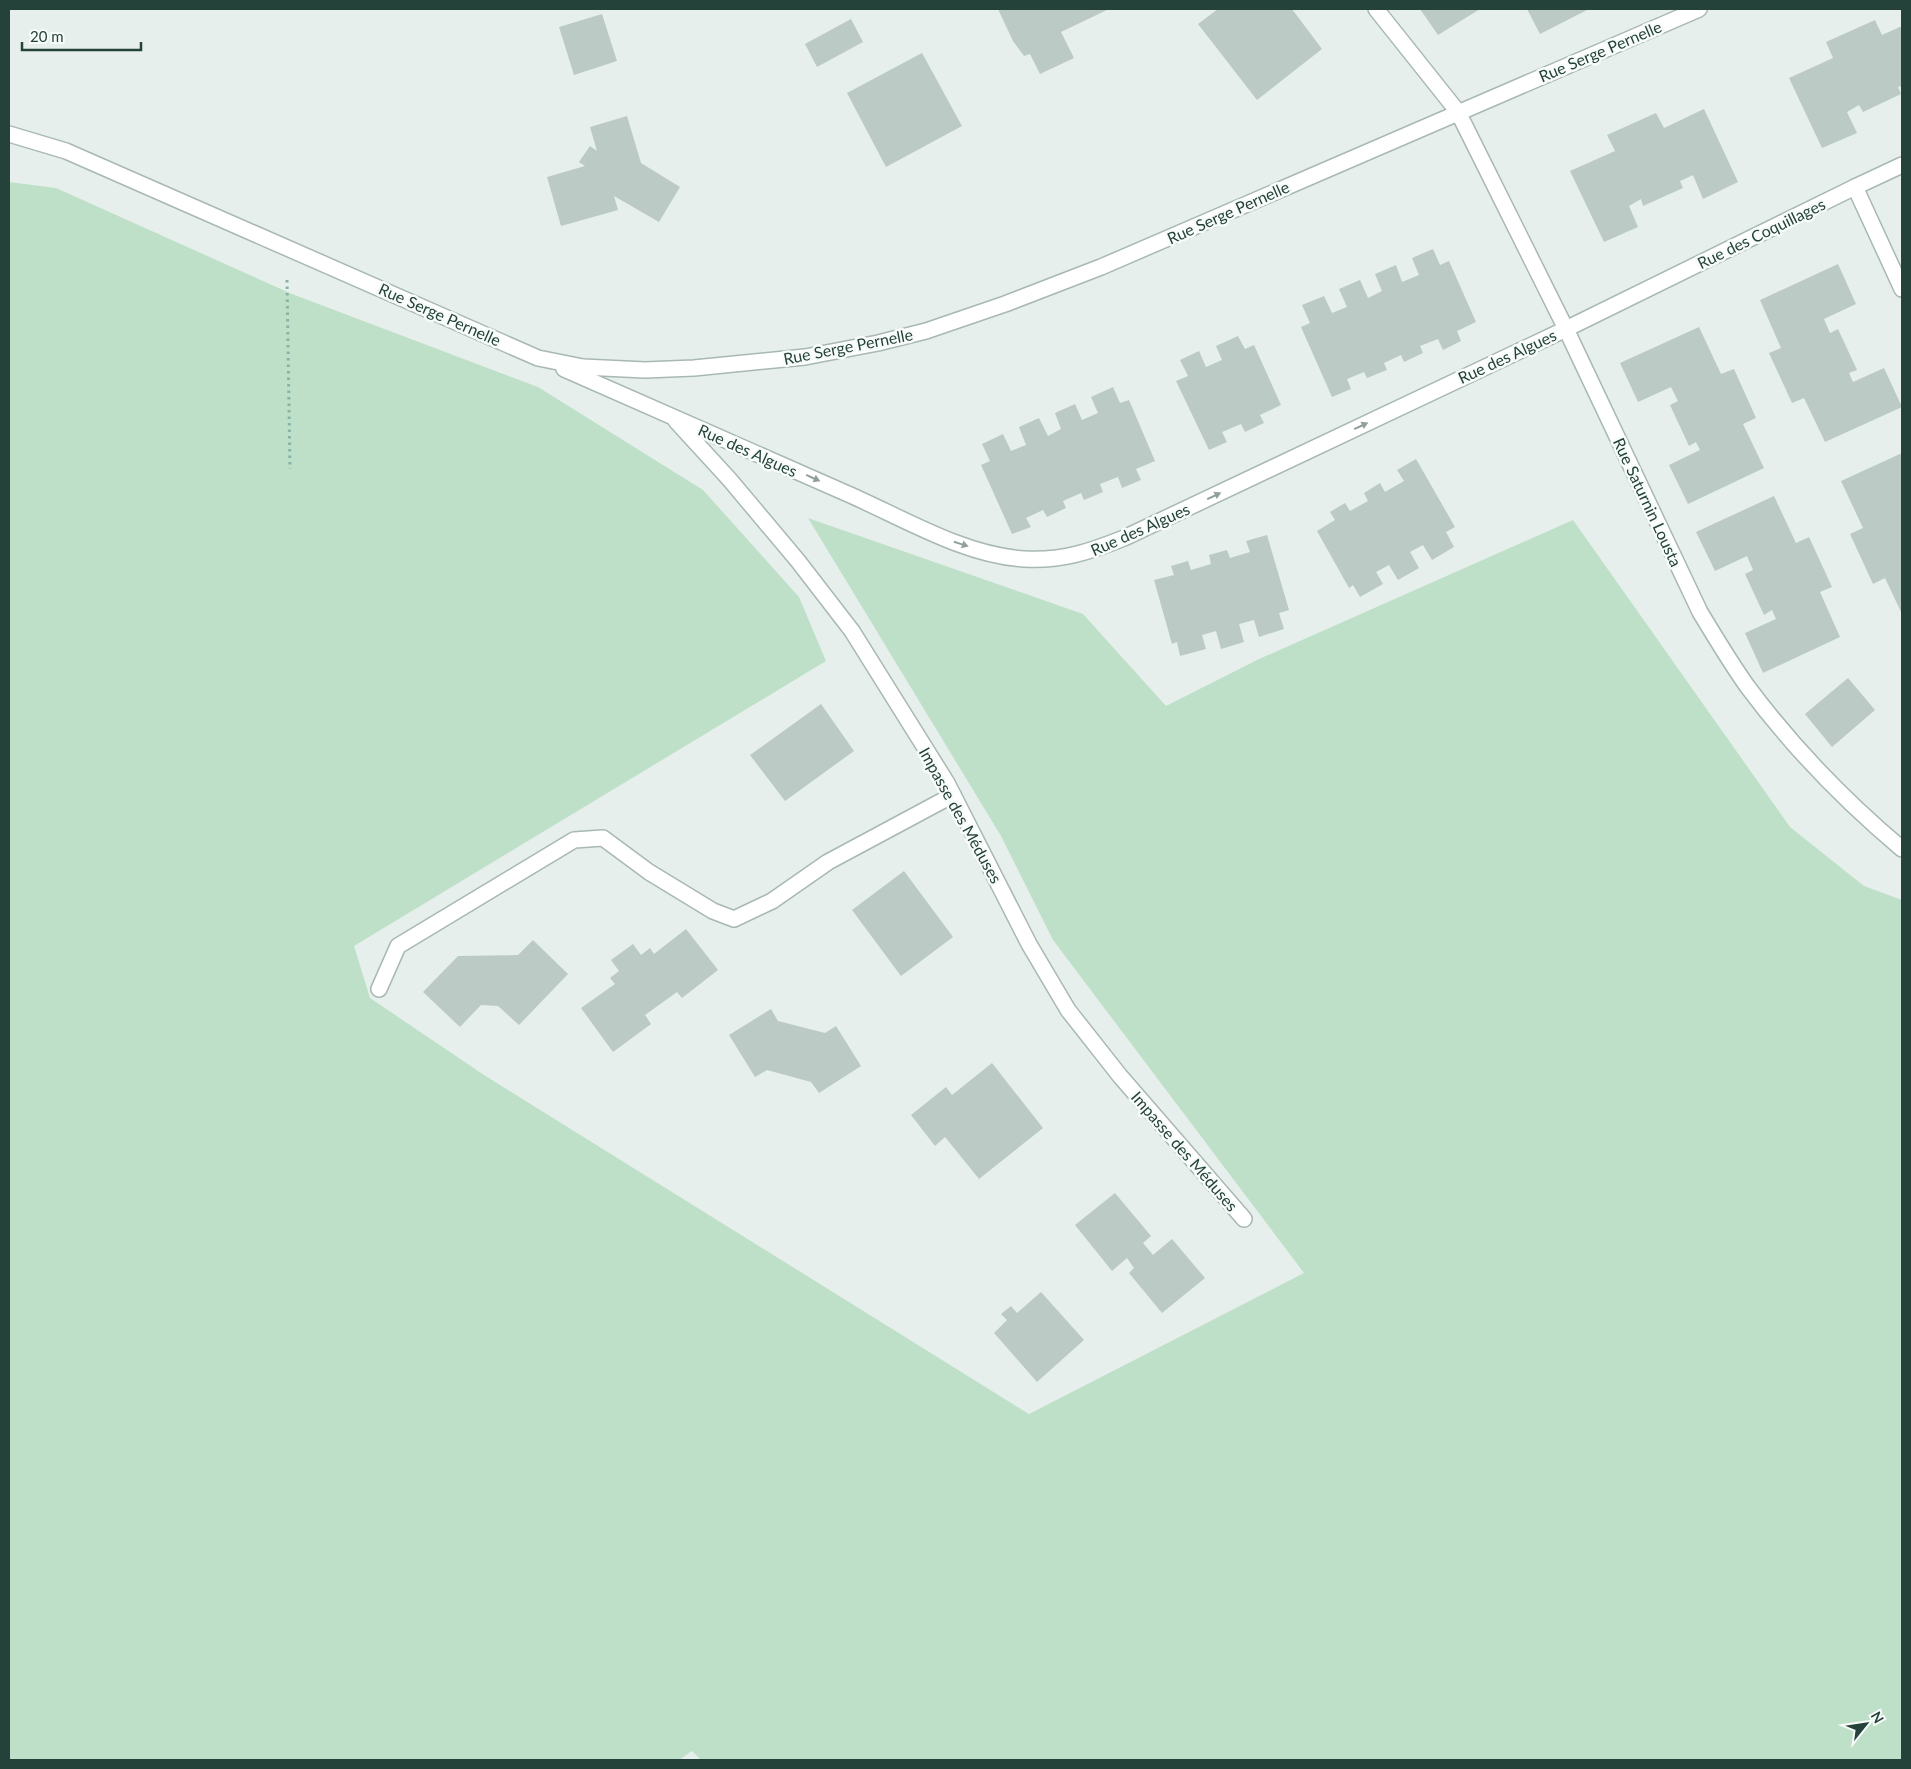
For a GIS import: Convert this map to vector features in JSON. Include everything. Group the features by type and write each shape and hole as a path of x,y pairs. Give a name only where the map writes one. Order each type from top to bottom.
{"street":[{"name":"Rue Saturnin Lousta","path":"1376,9 1458,112 1566,329 1700,612 1725,654 1748,687 1820,771 1864,816 1902,849"},
{"name":"Rue Serge Pernelle","path":"9,134 66,151 538,358 583,367 645,370 694,368 805,357 878,344 926,331 1005,304 1101,267 1699,9"},
{"name":"Rue des Coquillages","path":"1566,329 1902,165"},
{"path":"1855,187 1902,289"},
{"name":"Rue des Algues","path":"538,358 951,540 988,552 1023,559 1057,559 1087,553 1124,538 1566,329"},
{"name":"Impasse des Méduses","path":"672,417 730,480 798,561 852,631 953,795 1029,944 1068,1010 1120,1076 1244,1219"},
{"path":"379,989 398,946 574,840 603,838 649,872 713,911 734,919 772,901 828,862 953,795"}],"path":[{"path":"286,246 290,468"}],"green space":[{"path":"9,182 56,188 292,294 538,387 703,490 799,597 826,661 354,946 370,998 484,1075 1029,1414 1304,1273 1053,940 1001,836 808,518 1083,614 1166,706 1257,660 1573,520 1790,827 1864,886 1902,900 1902,1760 701,1760 692,1751 679,1760 9,1760"}],"building":[{"path":"998,9 1109,9 1061,32 1074,58 1040,74 1030,54 1024,56 1013,41"},
{"path":"1218,9 1292,9 1322,49 1257,100 1198,24"},
{"path":"1420,9 1480,9 1438,35"},
{"path":"1527,9 1589,9 1540,34"},
{"path":"602,14 617,61 574,75 559,27"},
{"path":"851,19 863,42 817,67 805,44"},
{"path":"1875,20 1882,35 1902,26 1902,86 1898,87 1901,94 1863,112 1859,105 1847,112 1857,133 1822,148 1789,78 1833,58 1826,42"},
{"path":"922,53 962,126 886,167 847,93"},
{"path":"1704,109 1738,182 1703,199 1693,175 1680,181 1683,188 1643,206 1641,199 1629,206 1638,227 1604,242 1570,171 1615,151 1607,135 1656,113 1664,128"},
{"path":"627,116 641,163 680,187 659,222 614,196 618,210 561,226 547,177 585,166 579,162 590,146 597,151 590,127"},
{"path":"1433,249 1440,265 1449,261 1476,322 1457,331 1461,341 1443,350 1438,339 1420,346 1423,353 1404,362 1401,355 1384,363 1387,370 1367,378 1364,372 1347,379 1351,389 1332,397 1301,327 1310,323 1302,305 1324,296 1332,313 1347,307 1339,289 1360,280 1368,298 1382,291 1375,274 1396,265 1402,282 1419,275 1412,258"},
{"path":"1838,264 1856,304 1824,319 1830,333 1838,329 1857,370 1849,373 1853,382 1884,368 1902,407 1825,442 1804,398 1792,403 1769,353 1781,348 1760,300"},
{"path":"1699,327 1721,374 1734,369 1756,418 1743,424 1764,468 1688,504 1669,465 1700,450 1696,442 1689,446 1670,405 1678,401 1671,387 1638,402 1620,363"},
{"path":"1238,336 1245,349 1254,345 1281,405 1260,415 1264,423 1245,432 1241,424 1222,432 1227,442 1209,450 1176,381 1188,376 1180,360 1199,351 1206,367 1222,360 1216,346"},
{"path":"1113,387 1120,403 1129,400 1155,461 1136,469 1141,480 1122,488 1118,477 1100,484 1103,492 1084,500 1081,493 1063,501 1066,508 1047,517 1043,510 1026,518 1031,527 1012,534 981,465 990,461 982,444 1003,434 1011,451 1026,445 1019,427 1039,418 1048,436 1061,429 1055,413 1075,404 1082,420 1098,413 1091,397"},
{"path":"1902,453 1902,614 1885,578 1873,584 1850,534 1863,528 1841,481"},
{"path":"1416,459 1455,527 1446,532 1454,547 1432,560 1423,545 1410,552 1419,568 1398,580 1389,565 1376,572 1383,584 1360,597 1353,585 1349,588 1317,531 1335,520 1330,512 1345,503 1350,511 1368,501 1364,493 1380,483 1385,492 1404,481 1397,470"},
{"path":"1774,496 1796,543 1809,537 1832,587 1820,592 1840,637 1763,673 1745,633 1776,619 1772,610 1764,615 1745,574 1753,570 1747,556 1715,571 1696,532"},
{"path":"1267,535 1289,610 1279,613 1284,629 1259,637 1254,620 1239,624 1244,642 1221,649 1216,631 1202,635 1206,649 1180,656 1177,642 1172,644 1154,580 1174,575 1171,566 1188,561 1191,570 1211,564 1209,555 1227,550 1230,558 1250,552 1246,541"},
{"path":"1848,678 1875,710 1832,747 1805,714"},
{"path":"821,704 854,751 785,801 750,755"},
{"path":"904,871 953,937 901,976 852,910"},
{"path":"686,929 718,970 682,998 677,992 645,1015 651,1024 613,1052 581,1008 615,984 610,978 619,971 611,960 633,944 641,955 650,948 654,954"},
{"path":"533,940 568,974 519,1025 498,1006 481,1005 460,1027 423,992 458,956 518,955"},
{"path":"771,1009 778,1021 825,1033 836,1026 861,1066 819,1093 811,1082 767,1070 755,1077 729,1035"},
{"path":"992,1063 1043,1128 979,1179 945,1137 935,1146 911,1115 946,1087 952,1095"},
{"path":"1115,1193 1151,1236 1143,1243 1153,1255 1172,1239 1205,1278 1162,1313 1129,1273 1134,1268 1127,1258 1112,1271 1075,1225"},
{"path":"1041,1292 1084,1340 1037,1382 994,1333 1007,1320 1001,1314 1011,1306 1017,1313"}]}
